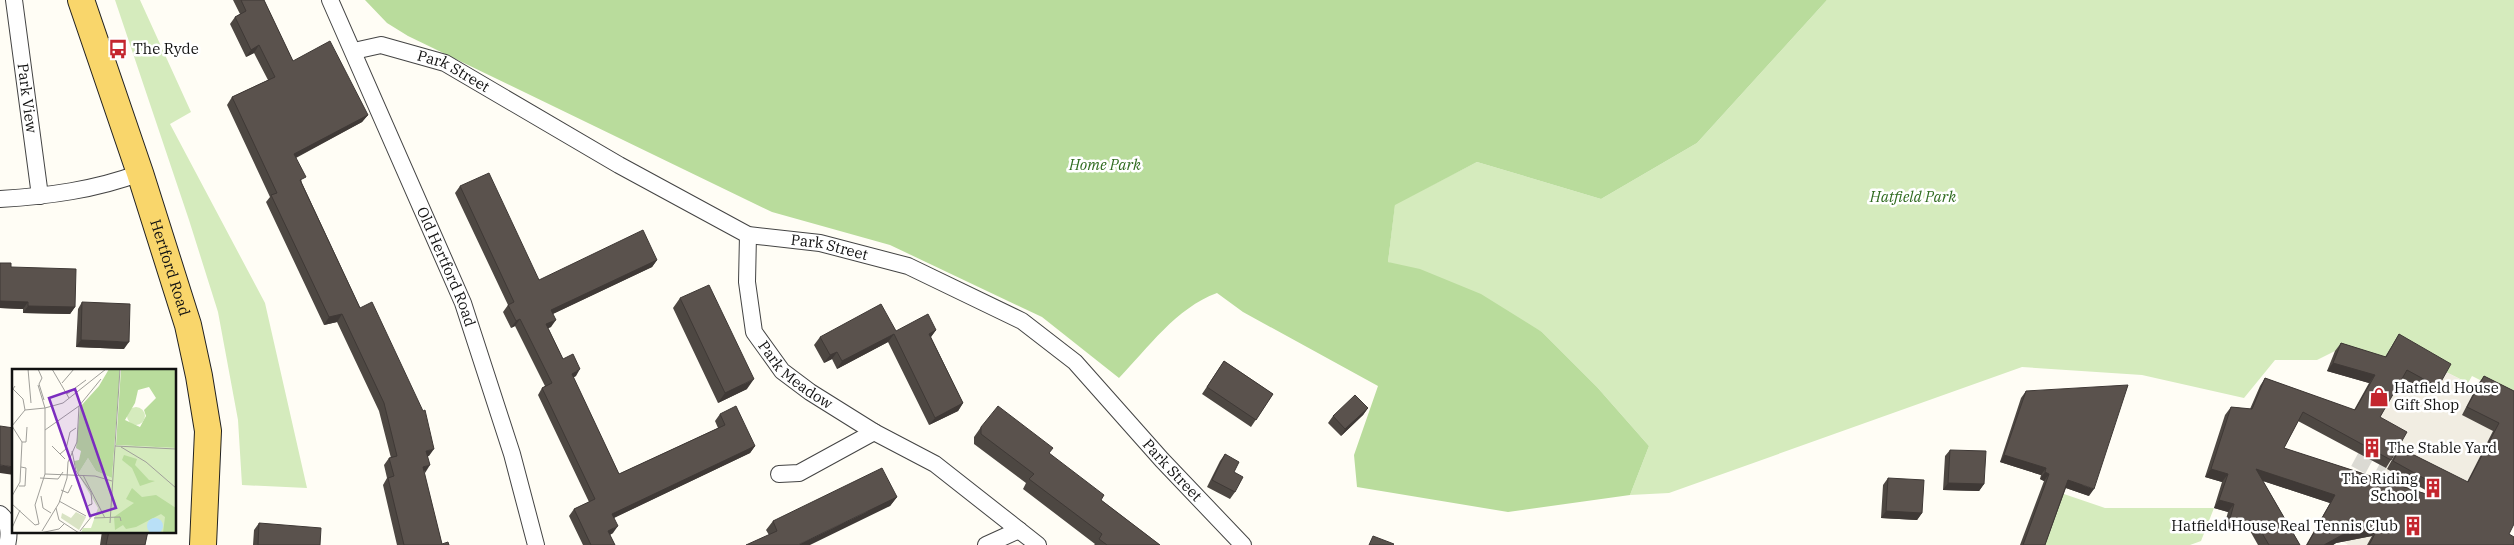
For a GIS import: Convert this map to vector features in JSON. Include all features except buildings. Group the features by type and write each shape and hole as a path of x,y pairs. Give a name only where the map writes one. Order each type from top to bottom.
{"main road":[{"name":"Hertford Road","path":"81,0 140,174 188,325 208,431 203,545"}],"street":[{"name":"Park View","path":"14,0 40,196"},
{"name":"Old Hertford Road","path":"330,0 463,303 512,454 536,545"},
{"name":"Park Street","path":"354,51 380,45 445,63 619,165 748,235 820,243 908,266 1022,321 1074,362 1162,460 1244,545"},
{"path":"0,198 40,196 90,188 140,174"},
{"name":"Park Meadow","path":"748,235 748,282 754,332 782,371 810,392 874,432 935,464 1038,545"},
{"path":"779,474 799,473 874,432"},
{"path":"0,514 4,516 10,533 8,545"},
{"path":"986,545 1019,530"}],"green space":[{"path":"115,0 140,0 191,112 170,124 265,303 307,488 242,485 238,420 218,312"},
{"name":"Home Park","path":"365,0 1827,0 1697,143 1601,199 1477,162 1395,205 1388,262 1420,269 1481,294 1542,332 1597,387 1649,446 1630,495 1508,512 1357,487 1354,455 1378,386 1243,312 1217,293 1188,308 1163,330 1119,378 1042,317 890,245 772,212 408,36 387,23"},
{"name":"Hatfield Park","path":"1827,0 2514,0 2514,397 2472,376 2468,383 2446,372 2380,365 2335,351 2317,360 2275,360 2244,398 2142,375 2022,367 1669,493 1630,495 1649,446 1597,387 1542,332 1388,262 1395,204 1477,162 1601,199 1697,143"},
{"path":"2061,493 2105,508 2214,508 2201,541 2190,545 2043,545"}],"shaded area":[{"name":"The Stable Yard","path":"2446,372 2476,387 2493,431 2472,473 2514,517 2419,468 2379,545 2348,545 2344,542 2401,441 2374,425 2401,378 2432,395"}],"tunnel":[{"path":"2355,459 2383,474"}],"place":[{"name":"The Ryde","path":"118,49"},
{"name":"Hatfield House Gift Shop","path":"2379,397"},
{"name":"The Stable Yard","path":"2372,448"},
{"name":"The Riding School","path":"2433,488"},
{"name":"Hatfield House Real Tennis Club","path":"2413,526"}]}
